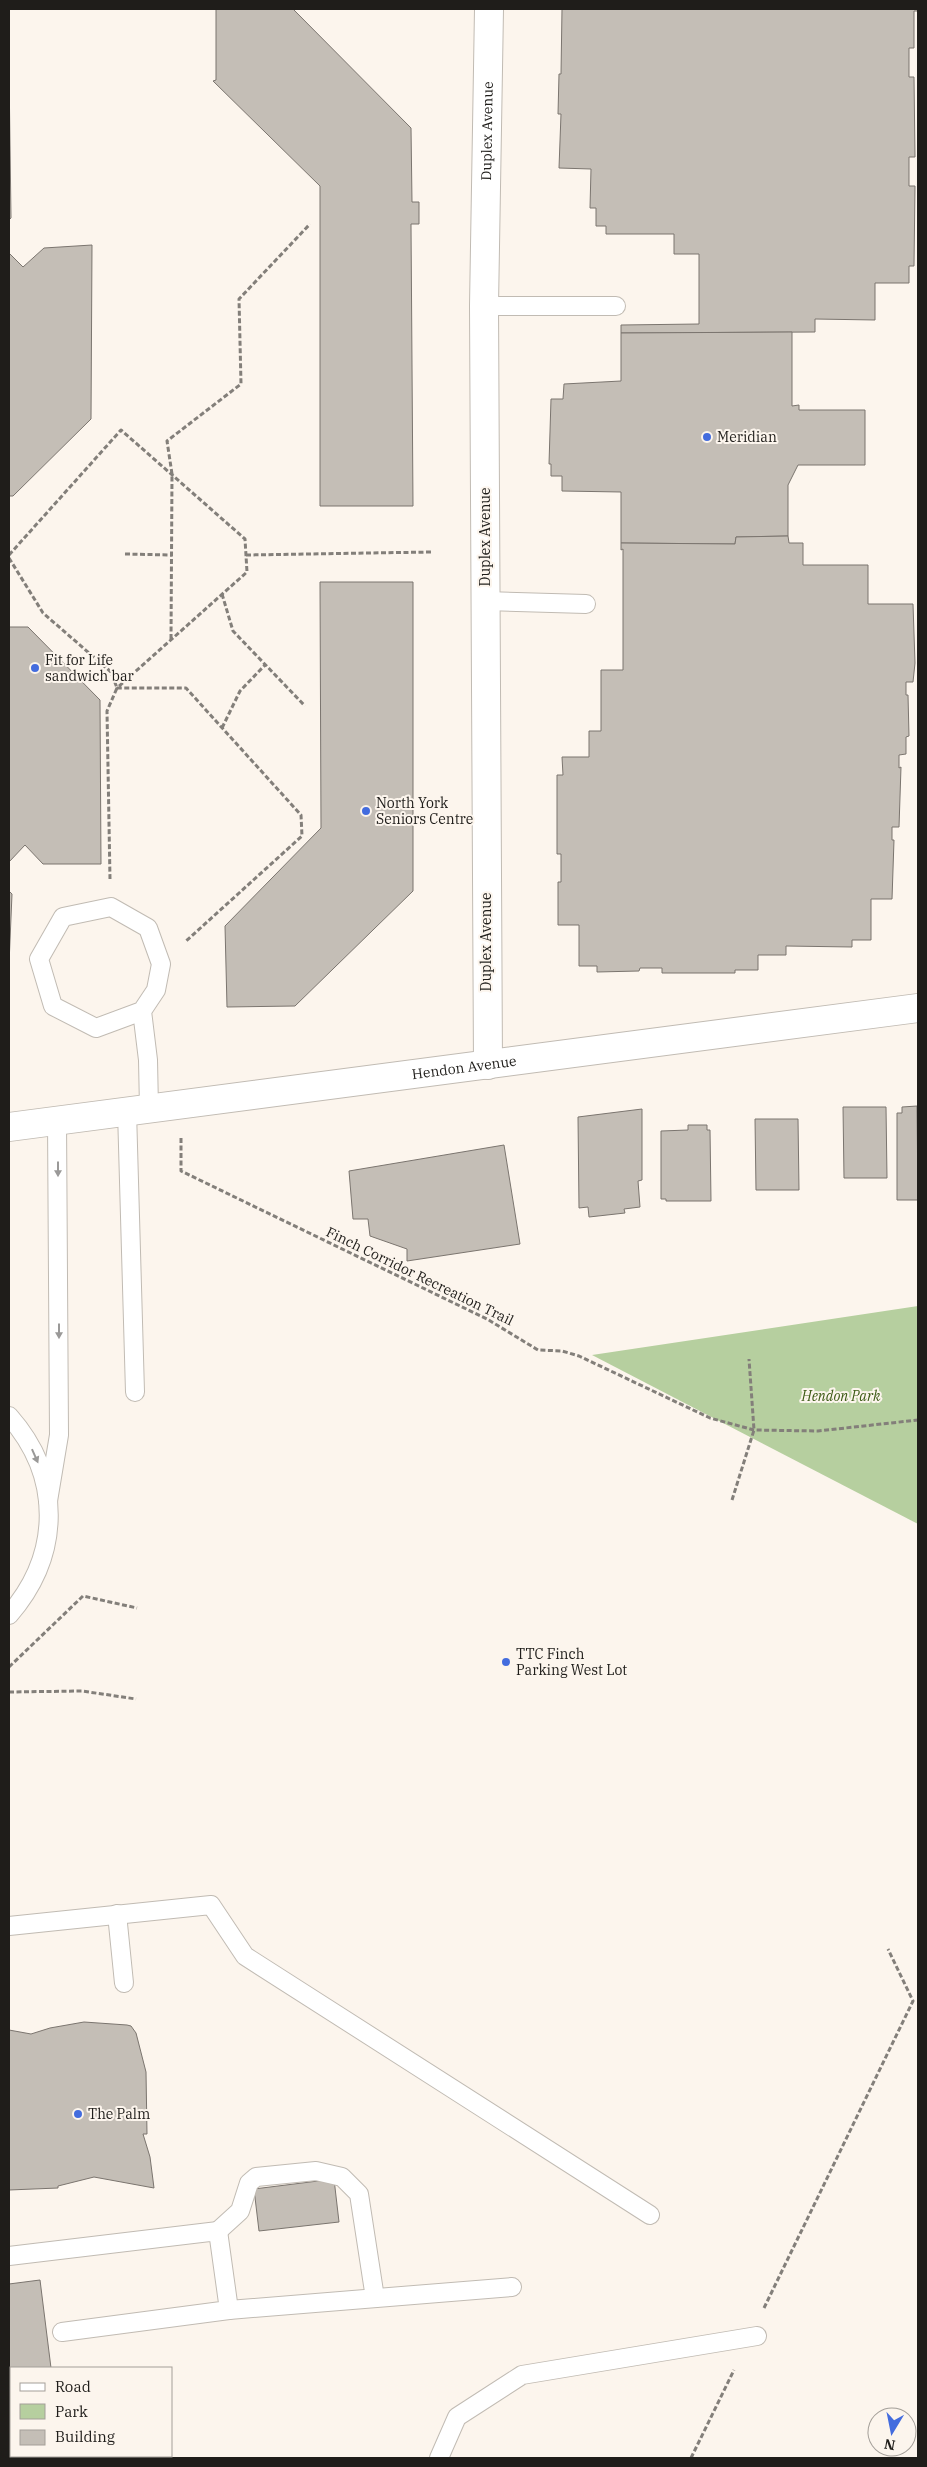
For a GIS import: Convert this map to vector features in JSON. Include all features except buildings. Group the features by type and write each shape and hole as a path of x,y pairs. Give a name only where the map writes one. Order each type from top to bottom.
{"street":[{"name":"Duplex Avenue","path":"488,1065 484,306 489,9"},
{"name":"Hendon Avenue","path":"9,1126 918,1008"}],"lane":[{"path":"484,306 616,306"},
{"path":"485,601 586,604"},
{"path":"111,907 148,928 161,964 156,990 142,1011 96,1028 53,1006 39,959 64,918 111,907"},
{"path":"135,1392 138,1110 148,1060 142,1011"},
{"path":"9,1615 25,1595 38,1571 48,1530 48,1501 59,1435 58,1120"},
{"path":"9,1416 25,1436 34,1454 42,1474 48,1501"},
{"path":"9,1926 211,1905 245,1956 650,2214"},
{"path":"117,1914 124,1982"},
{"path":"9,2256 218,2231 240,2211 249,2183 256,2177 316,2171 342,2177 359,2194 375,2298"},
{"path":"218,2231 229,2310"},
{"path":"62,2332 229,2310 512,2287"},
{"path":"439,2458 457,2418 522,2375 753,2337"}],"path":[{"path":"171,640 172,474 167,441 241,384 239,299 310,224"},
{"path":"111,907 107,711 117,688 247,572 246,539 121,430 9,557 43,613 111,672 117,688"},
{"path":"246,555 432,552"},
{"path":"125,554 172,555"},
{"path":"222,594 233,631 304,706"},
{"path":"222,728 240,691 265,665"},
{"path":"117,688 186,688 301,815 302,836 161,964"},
{"name":"Finch Corridor Recreation Trail","path":"180,1105 181,1171 487,1319 538,1350 562,1351 579,1356 710,1418 754,1430 818,1431 918,1420"},
{"path":"732,1500 754,1430 749,1359"},
{"path":"9,1667 83,1596 137,1608"},
{"path":"9,1692 82,1691 136,1699"},
{"path":"691,2458 753,2337 913,2002 888,1949"}],"green space":[{"name":"Hendon Park","path":"918,1306 918,1524 592,1355"},
{"path":"9,2404 10,2457 155,2457 155,2458 9,2458"}],"place":[{"name":"Meridian","path":"707,437"},
{"name":"Fit for Life sandwich bar","path":"35,668"},
{"name":"North York Seniors Centre","path":"366,811"},
{"name":"TTC Finch Parking West Lot","path":"506,1662"},
{"name":"The Palm","path":"78,2114"}]}
